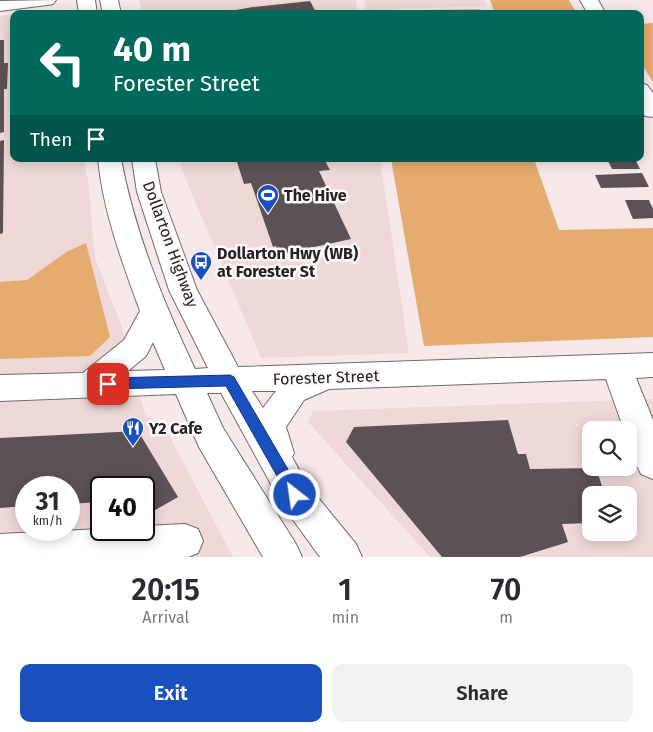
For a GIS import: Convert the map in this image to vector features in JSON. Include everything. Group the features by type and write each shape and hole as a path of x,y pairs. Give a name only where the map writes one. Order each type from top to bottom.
{"street":[{"path":"0,6 47,0"},
{"path":"644,96 653,111"},
{"path":"110,162 114,187 133,256 154,311 211,437 283,557"},
{"name":"Dollarton Highway","path":"144,162 150,192 183,290 230,380 295,495 343,557"},
{"path":"91,384 135,348 154,311"},
{"name":"Forester Street","path":"0,388 653,365"},
{"path":"617,367 653,464"},
{"path":"282,473 269,425 293,391 323,377"},
{"path":"0,552 185,542"}],"shaded area":[{"path":"139,0 356,0 357,10 141,10"},
{"path":"364,0 484,0 487,6 366,10"},
{"path":"490,0 569,0 575,10 494,10"},
{"path":"480,9 480,10 423,10"},
{"path":"10,15 10,162 84,162 88,180 95,258 121,324 145,415 164,426 233,557 0,557 0,16"},
{"path":"653,23 653,82 644,67 644,24"},
{"path":"180,162 380,162 409,353 261,358"},
{"path":"392,162 535,162 559,230 653,228 653,337 424,346"},
{"path":"86,243 110,337 90,356 0,359 0,282 27,280 68,251"},
{"path":"653,399 653,557 430,557 308,422 313,411"}],"building":[{"path":"310,1 315,10 236,10"},
{"path":"0,40 4,40 4,63 8,63 7,89 4,89 4,132 0,133"},
{"path":"4,140 3,233 0,234 0,141"},
{"path":"237,162 326,162 330,170 319,171 351,239 282,254 281,252 278,253 276,246 273,247 251,183 244,184"},
{"path":"608,162 636,162 640,169 612,169"},
{"path":"642,173 649,187 601,188 595,175"},
{"path":"625,200 649,200 653,209 653,218 633,219"},
{"path":"508,420 518,454 526,454 530,469 582,468 582,476 599,476 602,486 582,486 582,523 562,524 568,542 520,557 442,557 346,442 354,427"},
{"path":"138,431 178,497 155,510 155,476 90,476 90,503 80,503 80,476 15,476 15,507 0,508 0,438"}],"place":[{"name":"The Hive","path":"268,214"},
{"name":"Dollarton Hwy (WB) at Forester St","path":"201,281"},
{"name":"Y2 Cafe","path":"133,447"}],"route":[{"path":"108,384 230,380 295,495"}]}
